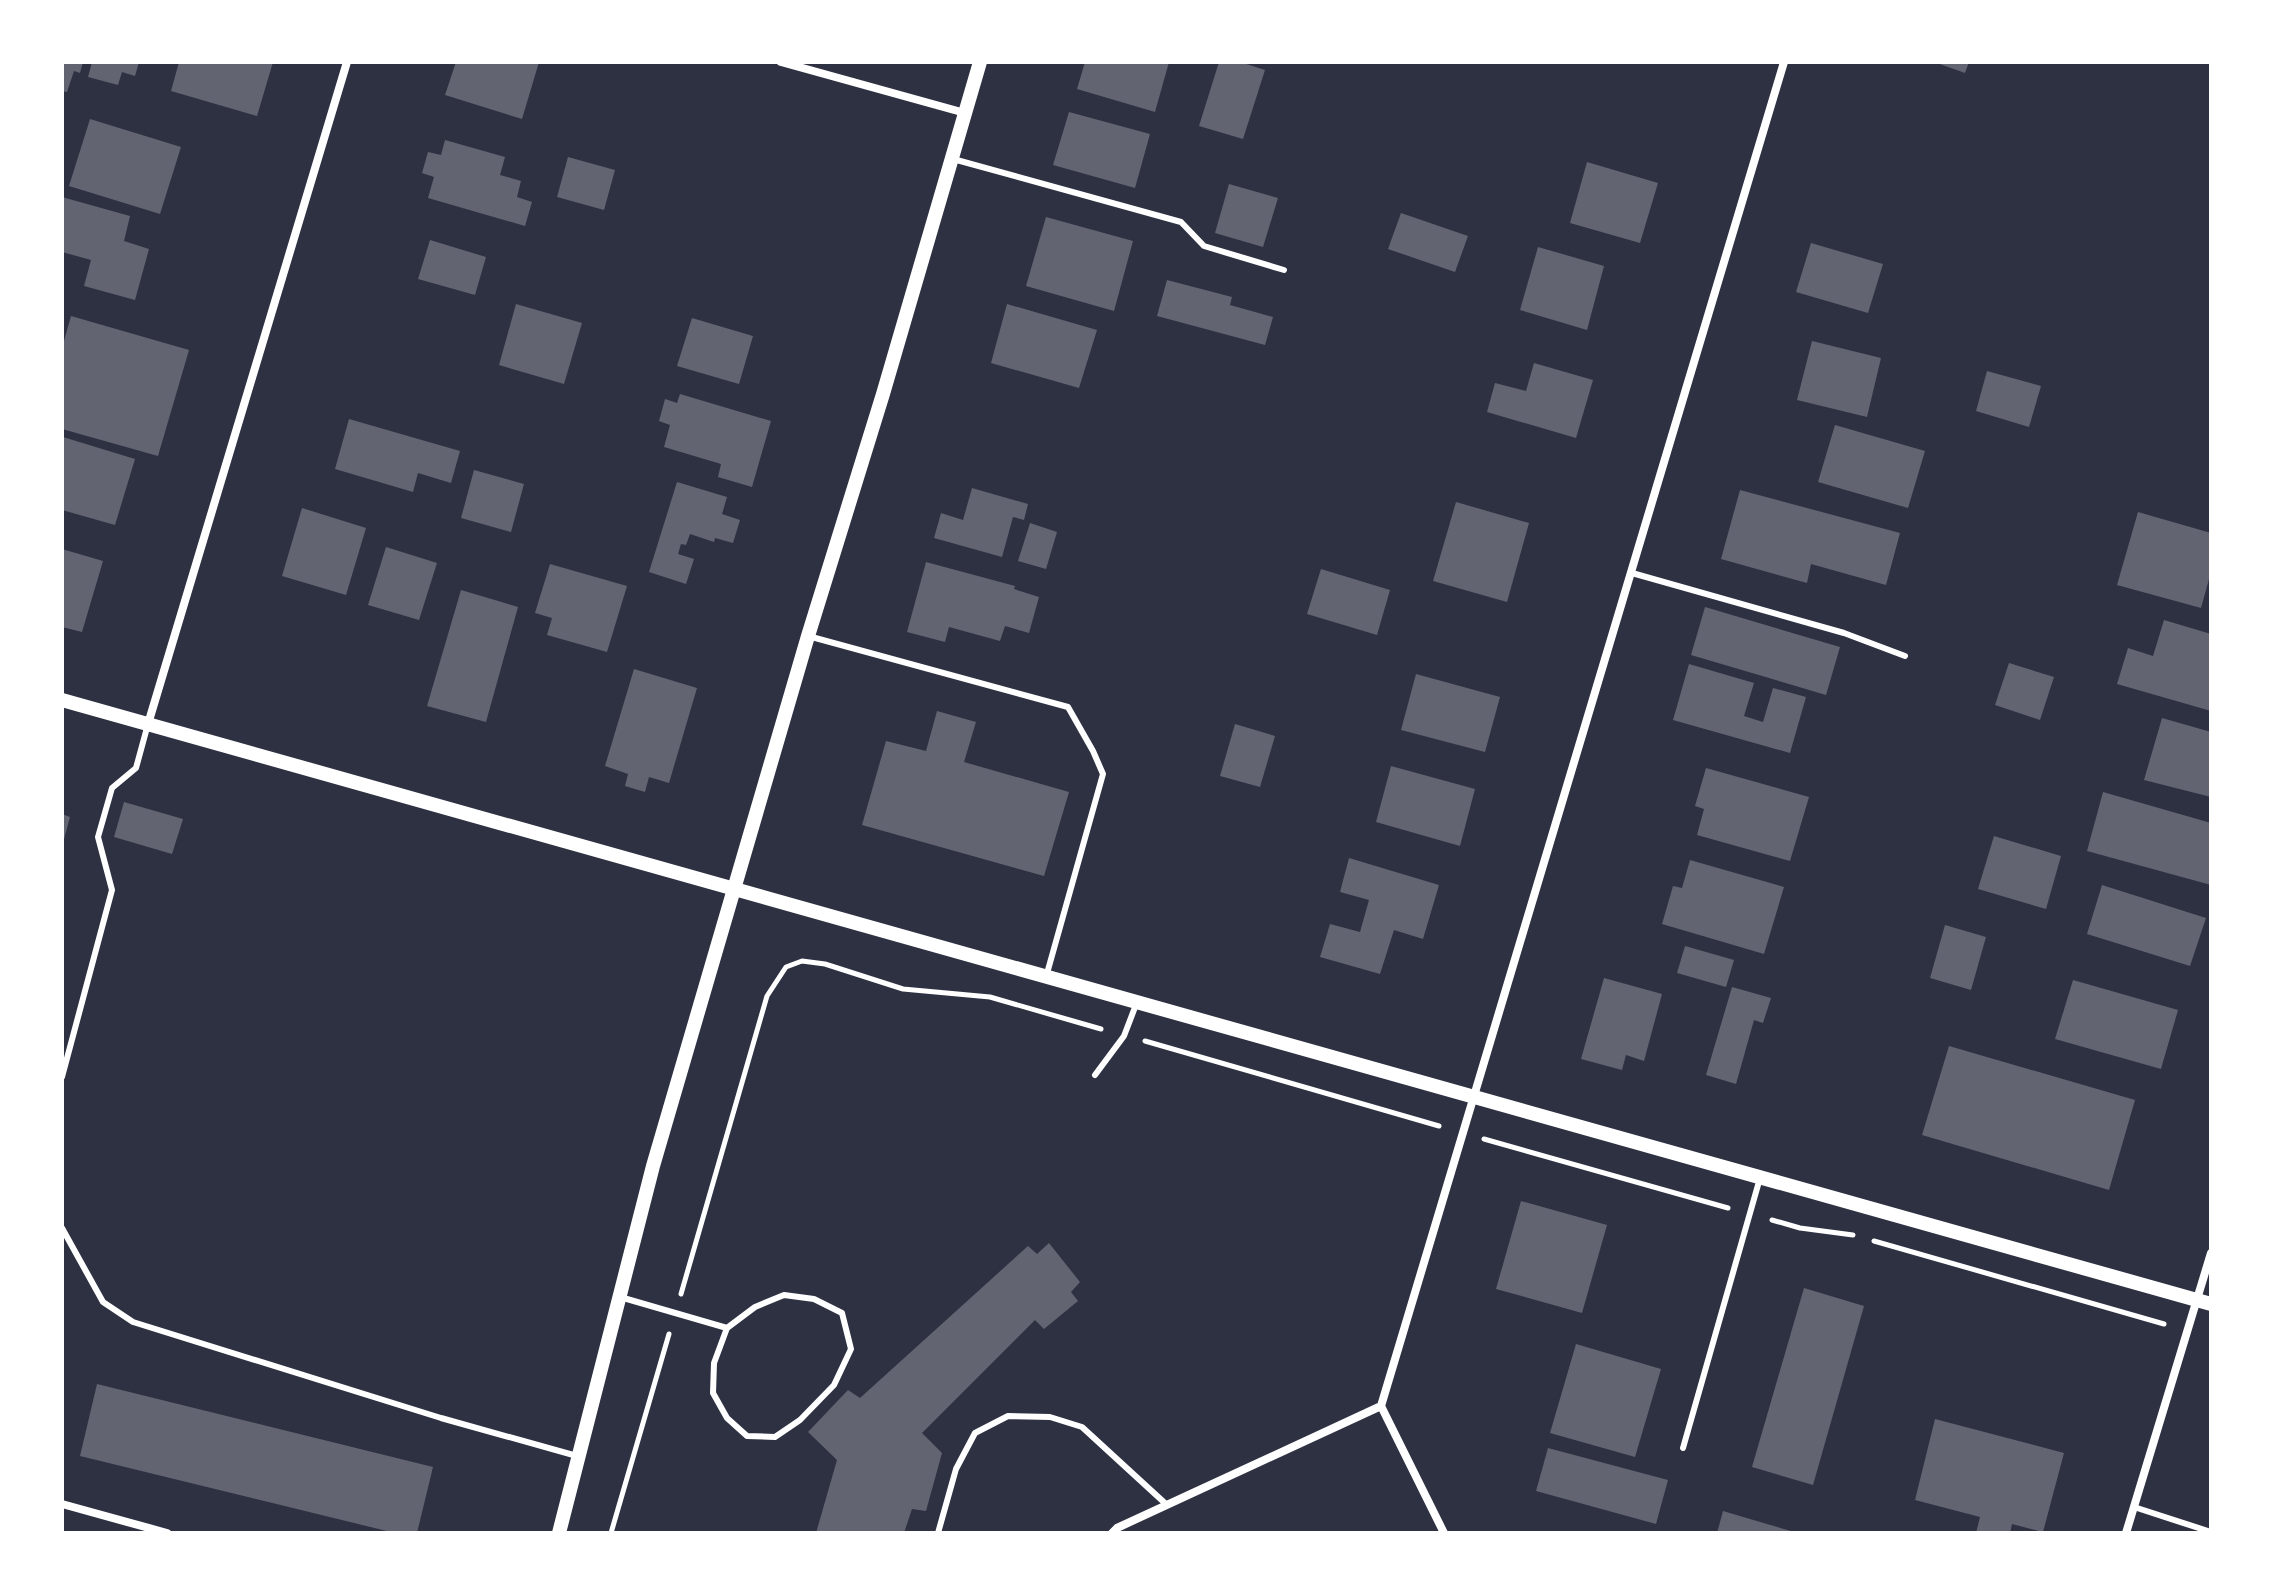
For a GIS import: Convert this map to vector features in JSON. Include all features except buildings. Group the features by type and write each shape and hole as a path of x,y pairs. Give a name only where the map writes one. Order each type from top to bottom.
{"street":[{"path":"148,724 347,62"},
{"path":"781,62 965,113"},
{"path":"559,1533 653,1166 980,62"},
{"path":"1444,1533 1381,1406 1784,62"},
{"path":"62,700 2204,1302"},
{"path":"2126,1533 2204,1302 2211,1253"},
{"path":"1112,1533 1381,1406"},
{"path":"62,1504 167,1533"}],"lane":[{"path":"953,159 1181,222 1204,246 1284,270"},
{"path":"1632,573 1844,633 1905,656"},
{"path":"808,636 1068,707 1103,774 1046,977"},
{"path":"62,1077 112,890 98,837 112,788 136,768 148,724"},
{"path":"1095,1075 1124,1036 1137,1002"},
{"path":"1683,1448 1760,1178"},
{"path":"62,1228 103,1302 133,1322 441,1418 579,1457"},
{"path":"784,1295 814,1299 842,1313 851,1349 834,1385 800,1420 775,1437 747,1436 727,1418 713,1393 714,1363 727,1328 755,1307 784,1295"},
{"path":"620,1297 727,1328"},
{"path":"938,1533 956,1469 975,1433 1008,1416 1050,1417 1082,1427 1167,1505"},
{"path":"2134,1507 2211,1532"}],"path":[{"path":"611,1533 767,996 786,967"},
{"path":"1498,1143 1800,1228 1851,1235 2160,1323"}]}
